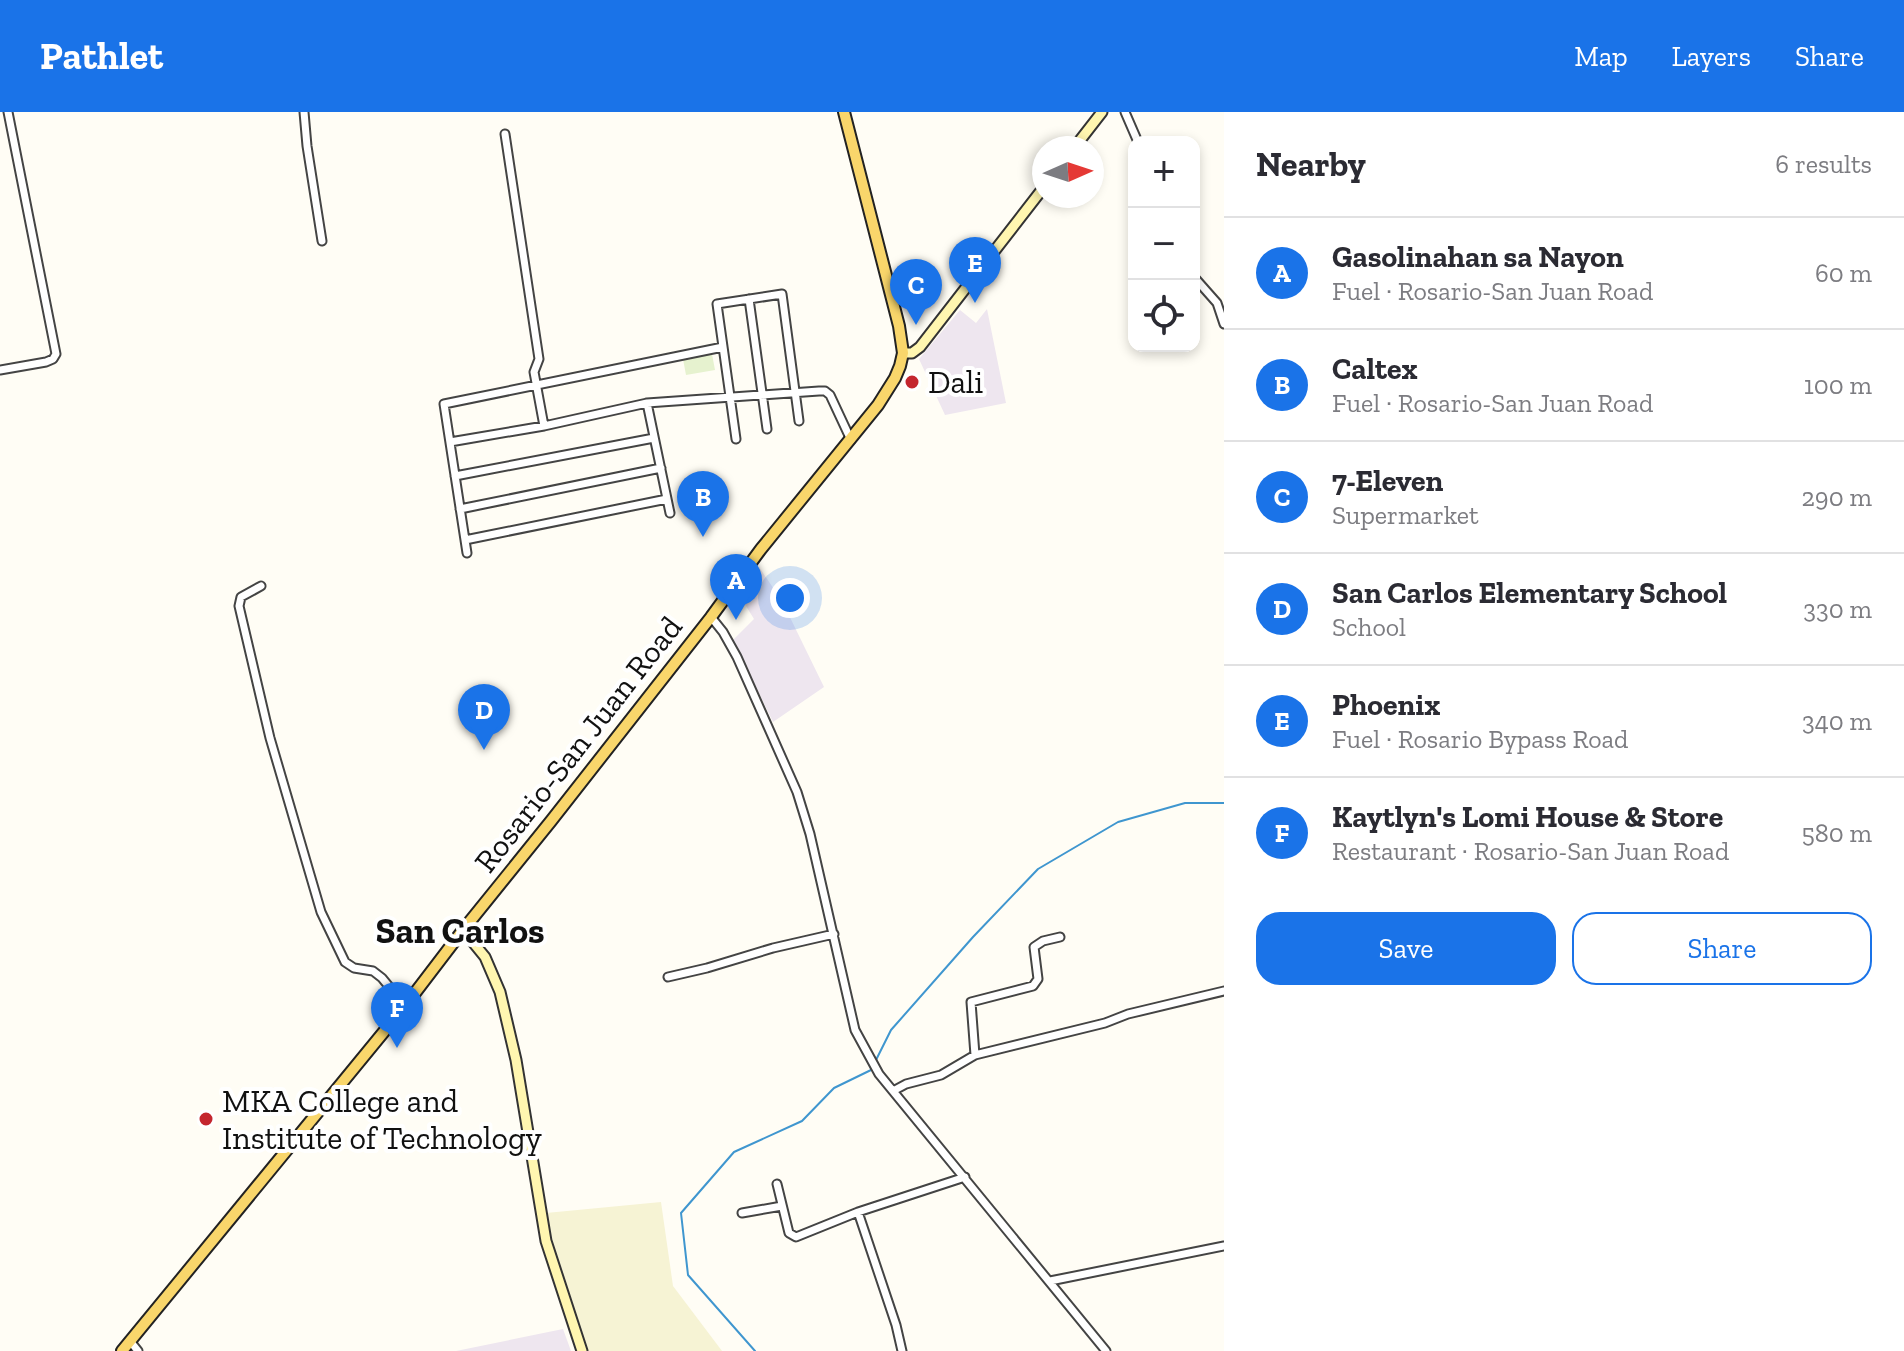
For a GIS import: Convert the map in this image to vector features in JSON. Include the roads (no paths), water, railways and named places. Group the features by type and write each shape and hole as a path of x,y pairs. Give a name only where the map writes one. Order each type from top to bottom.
{"main road":[{"path":"844,112 893,299 903,353"},
{"name":"Rosario-San Juan Road","path":"122,1351 405,1006 761,549 851,440 895,378 903,353"}],"street":[{"path":"0,370 46,362 56,354 8,112"},
{"path":"304,112 322,241"},
{"path":"1083,136 1102,112"},
{"path":"1125,112 1135,136"},
{"path":"505,134 539,359 534,372 544,426"},
{"path":"903,353 912,353 920,347 1032,202"},
{"path":"1197,280 1217,303 1224,324"},
{"path":"736,439 717,304 782,294 799,421"},
{"path":"749,299 767,429"},
{"path":"467,553 444,404 723,347"},
{"path":"450,442 544,426 647,403 825,391 830,395 851,440"},
{"path":"647,403 670,513"},
{"path":"455,476 654,438"},
{"path":"460,509 661,468"},
{"path":"465,540 667,499"},
{"path":"261,586 241,597 239,606 270,738 321,912 345,962 354,968 373,971 405,1006"},
{"path":"711,617 737,657 797,792 810,834 855,1030 879,1074 1106,1351"},
{"path":"463,930 485,957 500,992 516,1060 546,1241 582,1351"},
{"path":"668,977 834,934"},
{"path":"975,1055 971,1002 1033,986 1038,979 1034,947 1060,937"},
{"path":"893,1091 906,1084 941,1075 975,1055 1224,991"},
{"path":"777,1184 789,1233 796,1237 858,1212 965,1177"},
{"path":"742,1213 782,1206"},
{"path":"858,1212 902,1351"},
{"path":"1050,1281 1224,1246"},
{"path":"130,1341 138,1351"}],"waterway":[{"path":"876,1060 891,1030 1038,869 1118,822 1185,803 1224,803"},
{"path":"755,1351 688,1275 681,1213 734,1152 802,1121 834,1088 871,1070"}],"place":[{"name":"Phoenix","path":"975,303"},
{"name":"7-Eleven","path":"916,325"},
{"name":"Dali","path":"912,382"},
{"name":"Caltex","path":"703,537"},
{"name":"Gasolinahan sa Nayon","path":"736,620"},
{"name":"San Carlos Elementary School","path":"484,750"},
{"name":"Kaytlyn's Lomi House & Store","path":"397,1048"},
{"name":"MKA College and Institute of Technology","path":"206,1119"}],"district":[{"name":"San Carlos","path":"460,930"}]}
